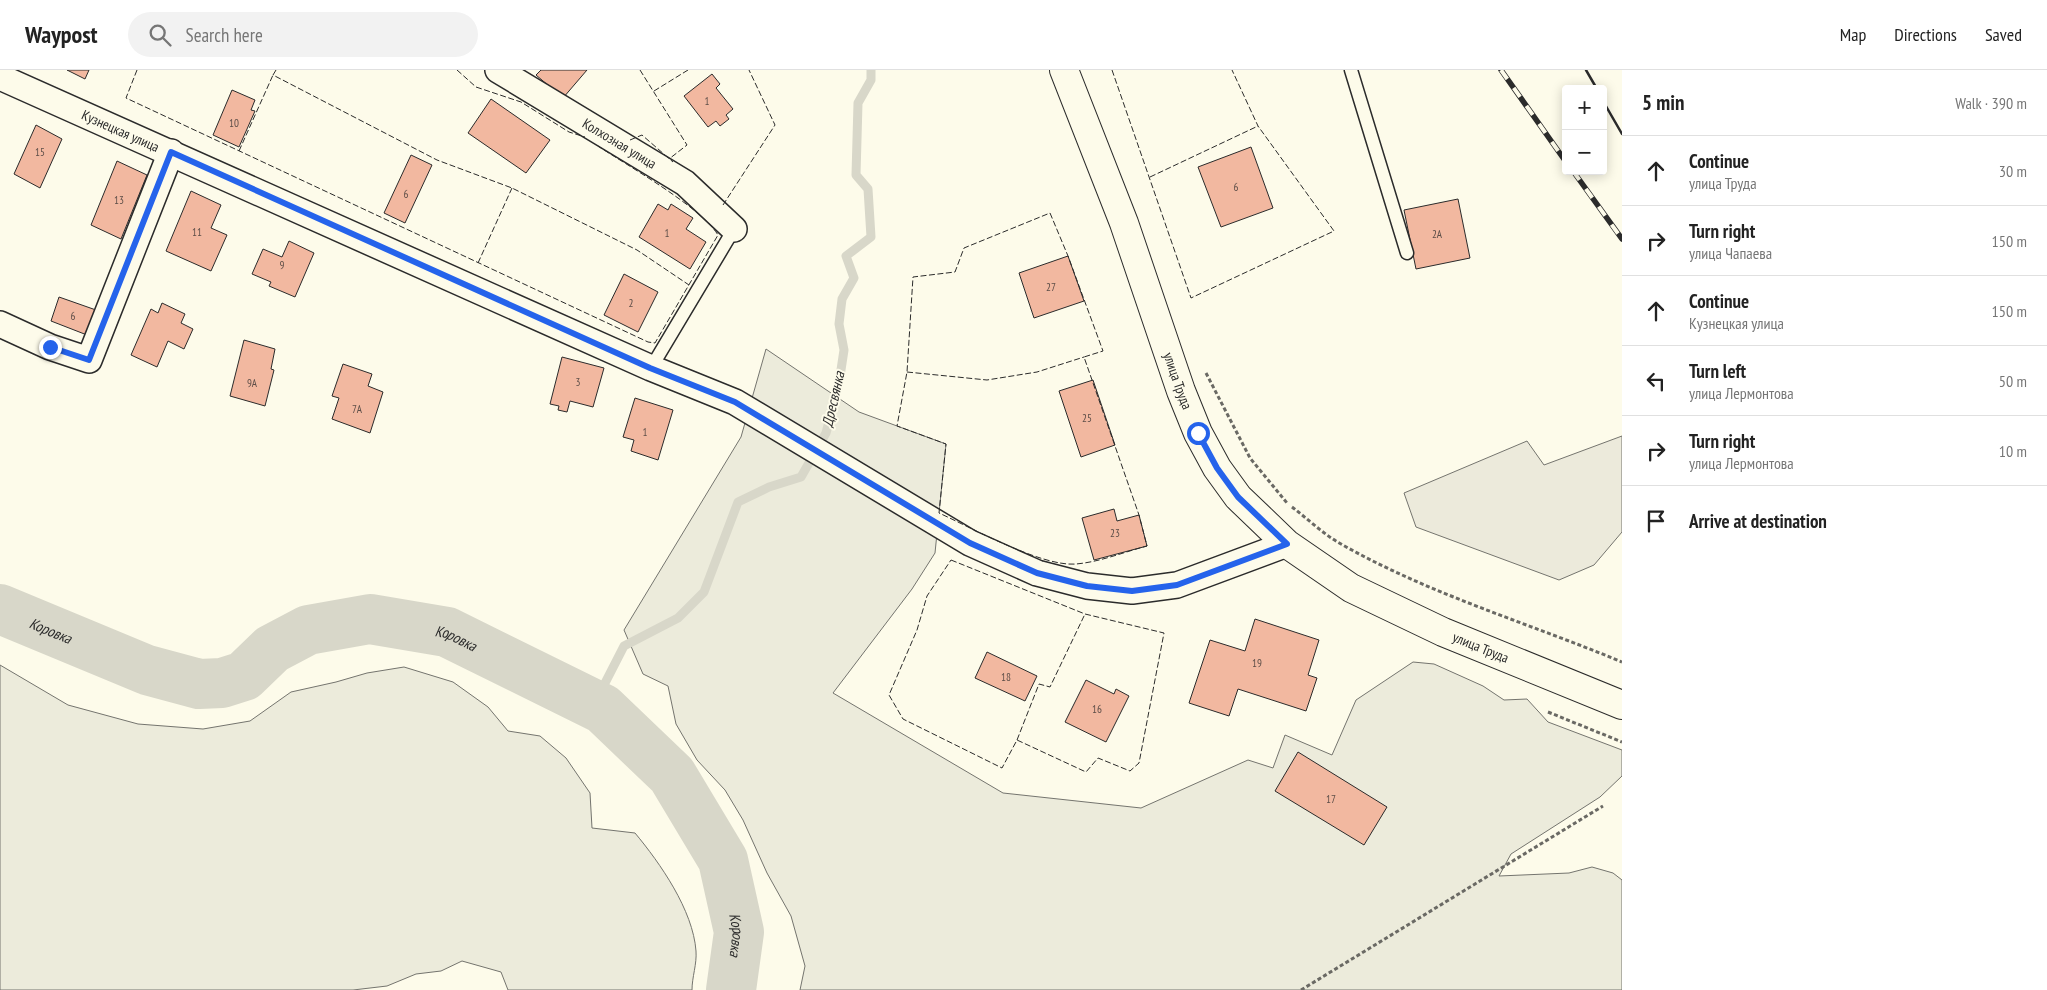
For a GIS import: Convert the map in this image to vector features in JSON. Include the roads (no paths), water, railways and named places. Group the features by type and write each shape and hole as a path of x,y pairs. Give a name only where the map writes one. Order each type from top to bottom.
{"street":[{"name":"Колхозная улица","path":"498,70 685,183 734,229"},
{"name":"улица Труда","path":"1064,70 1124,224 1181,391 1198,433 1217,468 1238,497 1287,544 1351,588 1390,608 1622,705"},
{"name":"Кузнецкая улица","path":"0,77 650,368 735,402 970,543 1037,573 1087,586 1132,591 1177,585 1287,544"},
{"path":"0,324 50,347 89,360 171,152"}],"lane":[{"path":"1351,70 1407,253"},
{"path":"650,368 734,229"}],"waterway":[{"name":"Дресвянка","path":"603,709 604,685 624,646 678,618 704,592 738,502 769,487 801,477 826,433 839,383 844,350 839,324 842,299 854,278 846,256 871,237 868,189 856,175 858,103 871,80 871,70"},
{"name":"Коровка","path":"0,609 147,670 199,684 222,683 244,676 272,649 308,630 370,619 447,632 603,709 672,775 723,860 739,932 731,990"}],"railway":[{"path":"1501,70 1562,156"},
{"path":"1576,175 1622,239"}]}
